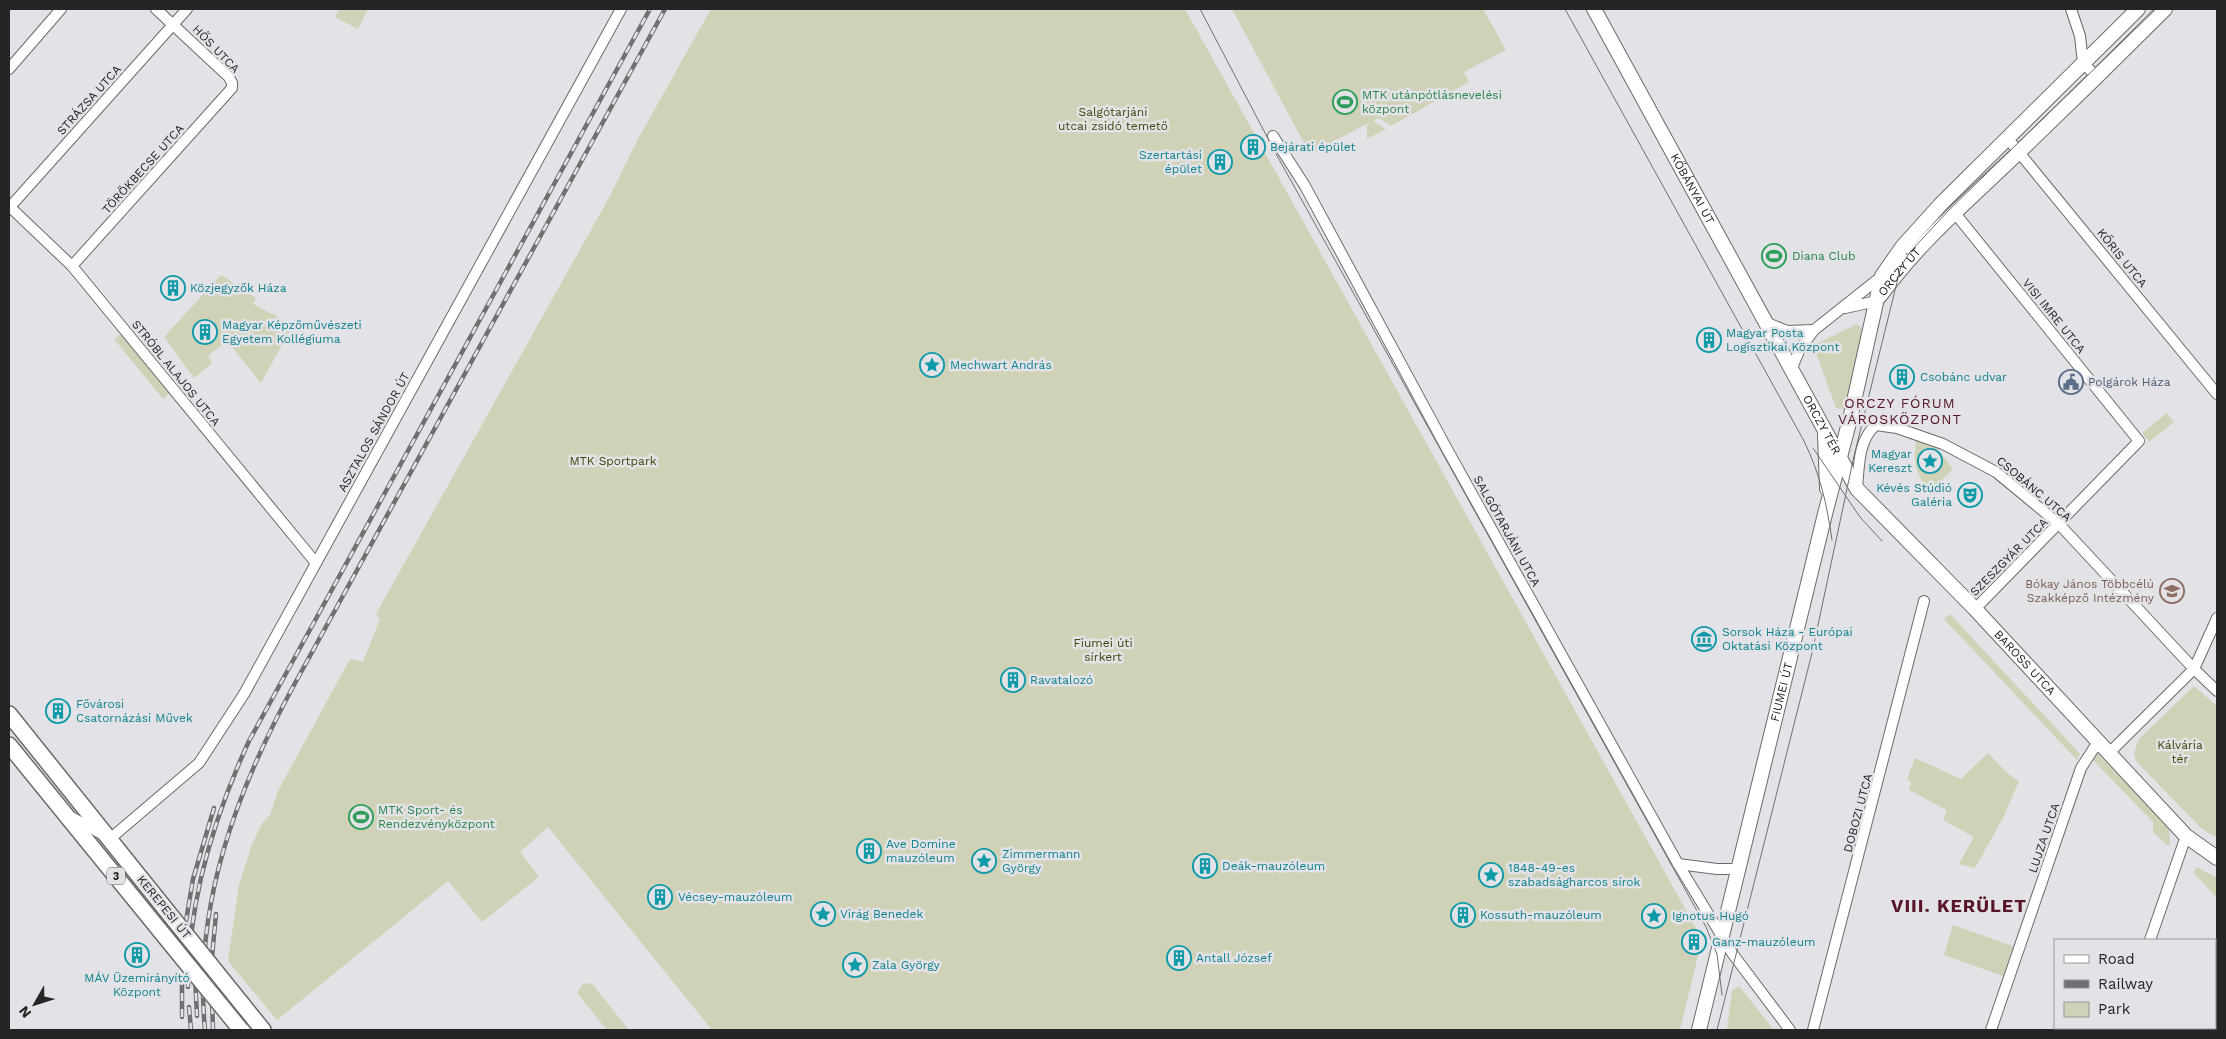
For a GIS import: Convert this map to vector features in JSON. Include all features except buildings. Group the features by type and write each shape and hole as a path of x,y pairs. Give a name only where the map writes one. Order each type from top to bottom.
{"main road":[{"name":"KEREPESI ÚT","path":"9,714 111,838 263,1030"},
{"name":"KEREPESI ÚT","path":"9,745 241,1030"}],"street":[{"path":"9,69 62,9"},
{"name":"HŐS UTCA","path":"156,9 229,77 232,82 232,88"},
{"name":"STRÁZSA UTCA","path":"9,207 187,9"},
{"name":"ASZTALOS SÁNDOR ÚT","path":"111,838 189,772 206,754 244,694 621,9"},
{"name":"KŐBÁNYAI ÚT","path":"1594,9 1791,370"},
{"path":"2071,9 2080,36 2084,63 2096,76"},
{"name":"ORCZY ÚT","path":"1877,301 1882,276 1903,246 2138,9"},
{"name":"ORCZY ÚT","path":"1877,301 1898,272 1954,212 2019,152 2165,9"},
{"name":"TÖRÖKBECSE UTCA","path":"72,266 232,88"},
{"name":"SALGÓTARJÁNI UTCA","path":"1273,136 1305,186 1447,449 1678,864 1721,937 1747,975 1790,1030"},
{"name":"KŐRIS UTCA","path":"2008,139 2217,394"},
{"name":"STRÓBL ALAJOS UTCA","path":"9,207 72,266 316,563"},
{"name":"VISI IMRE UTCA","path":"1954,212 2135,435"},
{"path":"1791,370 1800,349 1814,330 1882,276"},
{"path":"1858,295 1877,301"},
{"path":"1844,308 1877,301"},
{"name":"ORCZY TÉR","path":"1840,458 1877,301"},
{"path":"1765,322 1787,331 1814,330"},
{"name":"ORCZY TÉR","path":"1791,370 1840,458"},
{"name":"CSOBÁNC UTCA","path":"1858,489 1860,463 1865,438 1876,425 1884,424 1942,444 1986,465 2059,524 2194,669"},
{"path":"1825,430 1828,487 1825,514"},
{"name":"SZESZGYÁR UTCA","path":"1975,609 2136,446 2139,441 2135,435"},
{"name":"BAROSS UTCA","path":"1840,458 1858,489 1975,609 2186,836 2217,858"},
{"name":"FIUMEI ÚT","path":"1699,1030 1840,458"},
{"name":"DOBOZI UTCA","path":"1813,1030 1924,601"},
{"path":"2108,753 2194,669 2217,618"},
{"path":"2194,669 2217,691"},
{"name":"LUJZA UTCA","path":"1991,1030 2081,768 2098,742"},
{"path":"66,813 111,838 117,876"},
{"path":"2150,939 2186,836"},
{"path":"1678,864 1717,869 1738,869"}],"green space":[{"path":"339,9 368,9 358,29 335,17"},
{"name":"Fiumei úti sírkert","path":"711,9 1185,9 1702,939 1680,1030 712,1030 548,827 520,852 539,877 482,922 448,881 277,1020 228,961 239,885 251,847 262,823 270,815 278,791 350,659 363,662 380,619 376,614 610,196 638,139"},
{"name":"MTK utánpótlásnevelési központ","path":"1232,9 1483,9 1506,50 1464,72 1469,82 1391,126 1379,118 1373,121 1386,129 1367,139 1367,125 1370,122 1310,154"},
{"path":"221,275 256,298 253,304 293,325 261,383 227,341 208,356 212,363 194,378 164,337"},
{"path":"1857,324 1866,332 1848,410 1836,408 1814,347 1816,344"},
{"path":"121,334 170,393 163,399 114,339"},
{"path":"2167,413 2174,422 2149,442 2142,433"},
{"path":"1916,440 1936,447 1953,469 1931,491 1921,480 1916,468"},
{"path":"1950,614 2080,754 2077,760 1944,619"},
{"name":"Kálvária tér","path":"2194,686 2217,706 2217,838 2201,828 2136,761 2134,754 2138,740"},
{"path":"2096,752 2169,827 2170,845 2167,845 2153,832 2153,822 2092,759"},
{"path":"1988,753 2007,773 2019,781 2003,818 1975,868 1959,864 1974,837 1943,820 1947,810 1909,790 1911,782 1907,780 1915,758 1961,779"},
{"path":"2197,867 2217,878 2217,898 2193,872"},
{"path":"1953,925 2013,946 2003,976 1944,955"},
{"path":"583,984 593,985 629,1030 607,1030 577,993"},
{"path":"1739,986 1774,1030 1727,1030 1732,990"}],"tram line":[{"path":"1200,9 1275,152 1706,927 1717,954 1722,995"},
{"path":"1565,9 1804,441 1822,489 1832,540"},
{"path":"1717,1030 1812,653 1854,456 1901,266 1910,252 1949,210 2156,9"},
{"path":"1813,448 1860,517 1882,541"}],"railway":[{"path":"188,987 193,923 205,860 225,799 249,741 650,9"},
{"path":"205,1030 203,984 206,939 213,895 223,851 237,808 254,767 294,685 665,9"},
{"path":"183,939 193,879 214,808"},
{"path":"213,1030 211,968 216,914"},
{"path":"182,977 182,1017"},
{"path":"195,977 197,1016"},
{"path":"189,1007 191,1030"}],"place":[{"name":"MTK utánpótlásnevelési központ","path":"1345,102"},
{"name":"Bejárati épület","path":"1253,147"},
{"name":"Szertartási épület","path":"1220,162"},
{"name":"Diana Club","path":"1774,256"},
{"name":"Közjegyzők Háza","path":"173,288"},
{"name":"Magyar Képzőművészeti Egyetem Kollégiuma","path":"205,332"},
{"name":"Magyar Posta Logisztikai Központ","path":"1709,340"},
{"name":"Mechwart András","path":"932,365"},
{"name":"Csobánc udvar","path":"1902,377"},
{"name":"Polgárok Háza","path":"2071,382"},
{"name":"Magyar Kereszt","path":"1930,461"},
{"name":"Kévés Stúdió Galéria","path":"1970,495"},
{"name":"Bókay János Többcélú Szakképző Intézmény","path":"2172,591"},
{"name":"Sorsok Háza - Európai Oktatási Központ","path":"1704,639"},
{"name":"Ravatalozó","path":"1013,680"},
{"name":"Fővárosi Csatornázási Művek","path":"58,711"},
{"name":"MTK Sport- és Rendezvényközpont","path":"361,817"},
{"name":"Ave Domine mauzóleum","path":"869,851"},
{"name":"Zimmermann György","path":"984,861"},
{"name":"Deák-mauzóleum","path":"1205,866"},
{"name":"1848-49-es szabadságharcos sírok","path":"1491,875"},
{"name":"Vécsey-mauzóleum","path":"660,897"},
{"name":"Virág Benedek","path":"823,914"},
{"name":"Kossuth-mauzóleum","path":"1463,915"},
{"name":"Ignotus Hugó","path":"1654,916"},
{"name":"Ganz-mauzóleum","path":"1694,942"},
{"name":"MÁV Üzemirányító Központ","path":"137,955"},
{"name":"Antall József","path":"1179,958"},
{"name":"Zala György","path":"855,965"}],"district":[{"name":"ORCZY FÓRUM VÁROSKÖZPONT","path":"1900,412"},
{"name":"VIII. KERÜLET","path":"1959,906"}],"park label":[{"name":"Salgótarjáni utcai zsidó temető","path":"1113,119"},
{"name":"MTK Sportpark","path":"613,461"}]}
